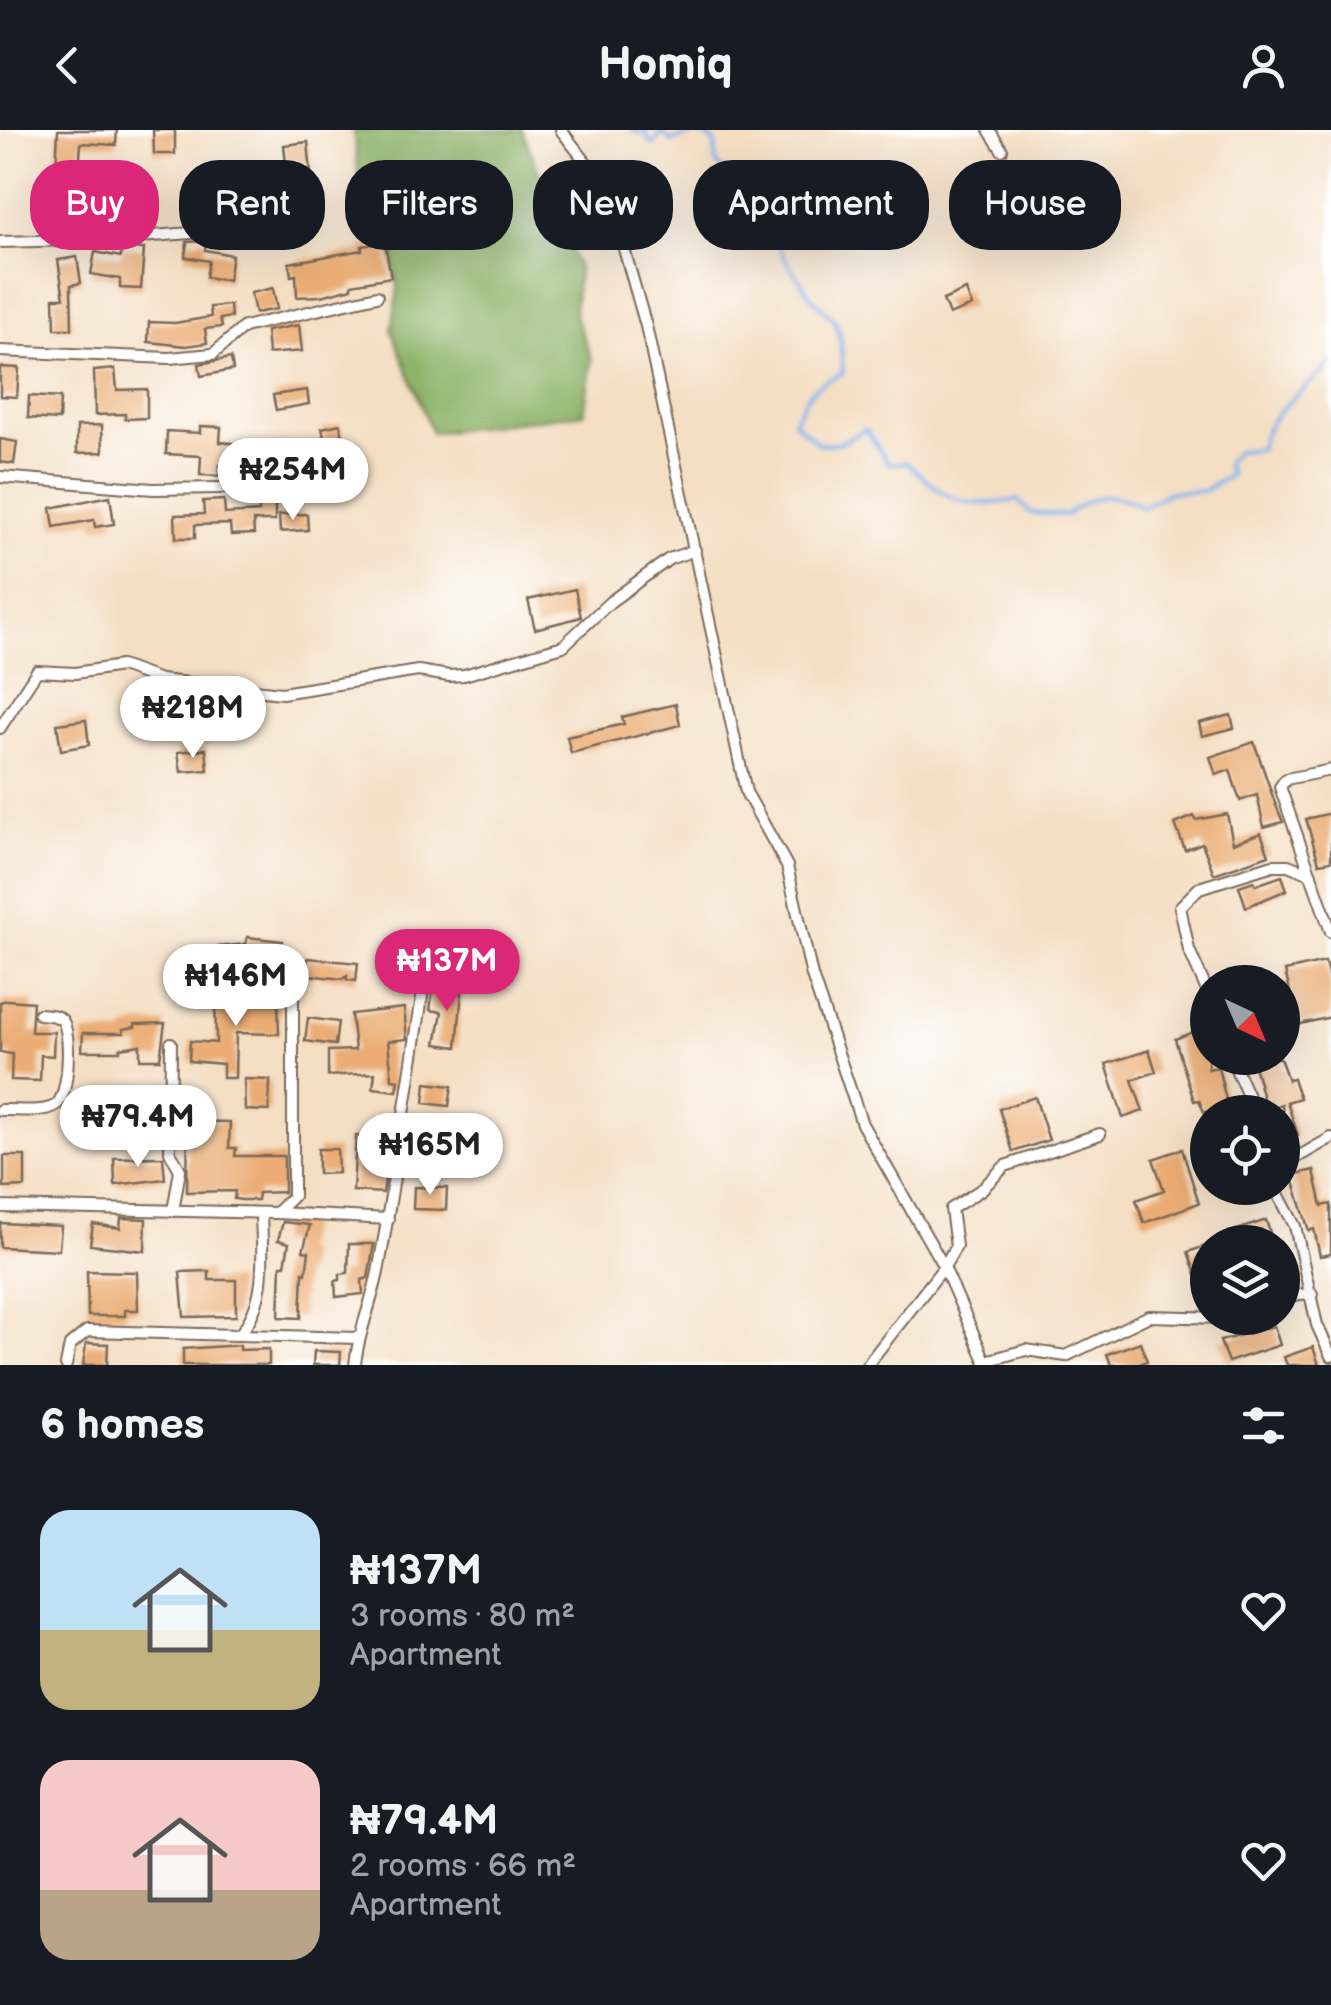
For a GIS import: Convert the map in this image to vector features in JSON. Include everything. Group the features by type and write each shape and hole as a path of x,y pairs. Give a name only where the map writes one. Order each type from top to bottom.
{"street":[{"path":"561,130 592,170 612,208 646,326 746,792 788,866 806,956 862,1124 944,1267 987,1363 1026,1350 1066,1356 1149,1316 1190,1317"},
{"path":"989,130 1002,150"},
{"path":"0,242 179,234"},
{"path":"0,351 169,358 214,354 244,327 377,296"},
{"path":"0,477 153,489 222,488"},
{"path":"0,728 37,672 76,674 121,666 160,680 282,693 418,670 464,675 564,646 610,602 678,553 696,550"},
{"path":"1331,770 1286,779 1280,787 1330,918 1331,932"},
{"path":"1196,965 1180,908 1189,895 1199,888 1273,864 1311,874"},
{"path":"276,1213 293,1196 293,972"},
{"path":"355,1365 358,1338 376,1280 388,1219 422,997"},
{"path":"0,1110 48,1108 61,1099 66,1088 67,1032 56,1016 39,1014"},
{"path":"172,1043 170,1152 180,1170 172,1210"},
{"path":"867,1365 956,1246 958,1236 950,1214 958,1203 982,1190 1005,1166 1100,1134"},
{"path":"1300,1156 1331,1138"},
{"path":"1284,1205 1295,1226 1317,1325 1331,1356"},
{"path":"0,1207 261,1212 388,1219"},
{"path":"239,1335 256,1310 261,1291 261,1212"},
{"path":"1300,1295 1312,1294"},
{"path":"66,1365 70,1345 87,1331 358,1338"}],"green space":[{"path":"354,130 522,130 534,160 533,250 570,250 578,269 574,313 592,360 584,413 432,433 392,331 398,289 392,250 513,250 513,160 357,160"}],"building":[{"path":"58,130 117,130 116,145 81,143 80,160 56,160"},
{"path":"153,130 175,130 175,154 154,154"},
{"path":"308,142 310,160 286,160 284,145"},
{"path":"122,250 144,250 141,289 120,288 120,279 91,274 95,252 121,257"},
{"path":"186,250 232,255 228,281 206,277 209,261 185,257"},
{"path":"362,250 386,250 391,277 352,284 352,288 321,296 297,297 296,275 291,276 289,263"},
{"path":"77,257 81,283 71,285 72,329 55,329 54,298 64,298 58,260"},
{"path":"273,288 277,309 255,313 251,293"},
{"path":"966,290 972,306 949,315 943,300"},
{"path":"230,305 231,317 220,319 222,327 205,329 207,343 186,346 148,342 149,322 175,323 211,317 210,307"},
{"path":"299,325 302,351 268,354 266,331"},
{"path":"231,358 233,370 201,376 199,364"},
{"path":"0,367 19,368 17,397 0,396"},
{"path":"115,369 117,390 147,389 147,418 95,415 94,371"},
{"path":"307,390 309,404 276,410 273,395"},
{"path":"29,396 60,398 59,420 28,418"},
{"path":"340,424 344,442 326,445 322,428"},
{"path":"102,425 103,452 77,453 77,426"},
{"path":"200,426 221,427 220,442 241,444 240,466 220,465 219,476 200,475 201,456 166,454 167,431 200,433"},
{"path":"0,439 17,442 14,464 0,462"},
{"path":"110,496 114,524 95,527 94,520 54,527 51,508"},
{"path":"224,500 225,514 259,512 259,502 275,502 275,521 253,521 254,534 231,535 230,524 195,525 195,538 176,538 175,515 204,514 203,501"},
{"path":"307,514 308,530 280,532 279,515"},
{"path":"575,589 581,617 535,629 528,600"},
{"path":"676,704 680,725 571,753 567,737 624,724 622,717"},
{"path":"1231,715 1234,728 1202,736 1199,723"},
{"path":"86,720 89,745 61,750 57,724"},
{"path":"1254,742 1283,822 1264,827 1257,795 1240,801 1230,770 1216,775 1210,757"},
{"path":"206,749 208,770 181,772 178,752"},
{"path":"1331,813 1331,861 1319,863 1306,819"},
{"path":"1227,814 1233,843 1261,833 1269,855 1214,874 1202,843 1185,850 1175,824 1194,816 1196,820"},
{"path":"1282,876 1287,890 1246,907 1239,886"},
{"path":"247,937 283,941 280,971 234,966 235,974 211,976 208,948 246,944"},
{"path":"308,958 358,963 356,981 347,980 347,976 343,979 306,975"},
{"path":"1325,962 1331,986 1331,1017 1300,1024 1300,968"},
{"path":"433,987 462,990 457,1047 436,1044 442,1012 430,1010"},
{"path":"215,996 278,1000 279,1034 236,1033 235,1078 223,1078 223,1064 189,1061 190,1041 216,1043"},
{"path":"0,1002 33,1002 31,1032 54,1032 53,1056 41,1055 40,1081 11,1080 12,1054 0,1052"},
{"path":"404,1008 407,1039 388,1041 392,1079 399,1080 397,1091 373,1088 375,1073 328,1076 328,1051 355,1050 351,1014"},
{"path":"308,1018 338,1022 335,1045 305,1041"},
{"path":"165,1023 160,1059 140,1059 140,1045 120,1051 82,1051 83,1033 124,1033 123,1029 135,1024"},
{"path":"1190,1033 1190,1075 1220,1075 1225,1095 1192,1095 1175,1039"},
{"path":"1149,1050 1156,1072 1132,1080 1143,1111 1123,1118 1106,1064"},
{"path":"1257,1075 1286,1075 1288,1080 1293,1079 1299,1095 1262,1095"},
{"path":"244,1079 270,1080 269,1111 245,1110"},
{"path":"426,1083 452,1086 449,1106 424,1103"},
{"path":"1035,1097 1049,1140 1013,1152 999,1109"},
{"path":"188,1121 230,1122 229,1148 236,1148 235,1156 284,1156 284,1192 258,1193 257,1200 242,1200 234,1199 235,1191 187,1192"},
{"path":"356,1136 391,1138 383,1193 353,1191"},
{"path":"318,1149 337,1149 338,1173 318,1174"},
{"path":"1182,1149 1190,1174 1190,1205 1194,1205 1144,1223 1136,1200 1164,1190 1153,1159"},
{"path":"4,1156 25,1156 25,1187 4,1188"},
{"path":"163,1157 165,1179 115,1185 114,1158"},
{"path":"1314,1170 1322,1206 1331,1204 1331,1254 1320,1256 1314,1229 1309,1231 1300,1201 1300,1173"},
{"path":"414,1187 447,1188 446,1210 413,1209"},
{"path":"121,1218 146,1219 145,1251 90,1245 93,1224 120,1228"},
{"path":"283,1222 310,1225 303,1251 309,1252 306,1273 303,1272 301,1318 279,1317 281,1265 285,1265 289,1243 278,1240"},
{"path":"0,1223 61,1226 59,1250 0,1247"},
{"path":"349,1244 374,1244 368,1278 362,1280 363,1294 336,1297 335,1281 340,1280 340,1274 348,1273"},
{"path":"87,1271 137,1272 138,1310 125,1310 125,1316 88,1316"},
{"path":"209,1271 209,1280 236,1280 236,1316 184,1317 180,1272"},
{"path":"1242,1335 1277,1335 1280,1345 1228,1362 1220,1341"},
{"path":"1140,1342 1147,1361 1111,1365 1107,1354"},
{"path":"86,1343 108,1344 107,1365 83,1365"},
{"path":"240,1345 240,1350 269,1349 269,1365 183,1365 183,1349"},
{"path":"1313,1347 1319,1365 1287,1365 1284,1357"},
{"path":"314,1351 341,1352 340,1365 313,1365"}],"waterway":[{"path":"632,130 644,130"},
{"path":"645,130 654,144 660,135"},
{"path":"658,130 672,141 698,133 715,142 716,163 762,209 784,257 811,297 834,320 840,335 843,373 812,391 794,422 820,445 842,442 866,429 888,463 907,463 956,499 981,503 1017,500 1031,513 1066,515 1085,502 1103,497 1122,498 1142,507 1170,492 1204,491 1230,475 1226,463 1237,451 1260,449 1263,436 1278,413 1331,363"}]}
